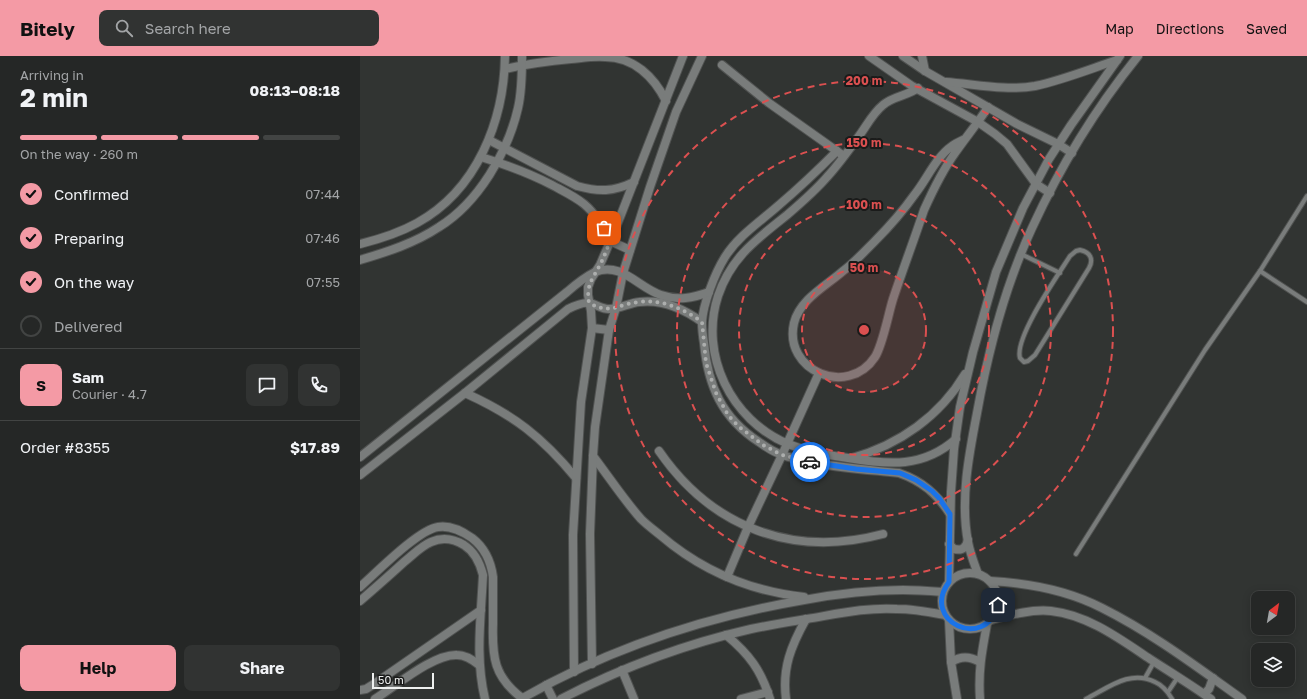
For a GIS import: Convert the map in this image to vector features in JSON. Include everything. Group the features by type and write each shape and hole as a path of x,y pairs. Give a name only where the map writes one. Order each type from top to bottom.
{"street":[{"path":"360,244 396,233 418,222 437,210 454,194 481,157 489,140 500,106 505,69 505,56"},
{"path":"360,260 414,241 440,227 458,213 473,197 497,162 512,128 522,87 522,56"},
{"path":"505,69 553,60 606,56 621,59 636,66 648,75 659,87 666,101"},
{"path":"574,672 574,535 576,478 581,402 592,328 588,287 600,265 610,241 684,56"},
{"path":"592,664 590,534 593,456 595,428 609,330 616,308 623,272 676,112 702,56"},
{"path":"868,56 918,88 978,122 995,134 1006,144 1036,184 1050,192"},
{"path":"903,56 942,81 1018,124 1058,144 1072,154"},
{"path":"922,56 925,71"},
{"path":"978,574 968,540 966,487 980,395 1000,316 1021,254 1050,192 1099,109 1138,56"},
{"path":"942,81 995,86 1034,86 1075,74 1118,58"},
{"path":"949,582 950,514 960,407 969,368 1000,262 1023,208 1058,144 1118,58"},
{"path":"722,65 769,103 845,156"},
{"path":"918,88 912,92 890,99 877,110 845,156 827,178 810,195 761,235 742,254 727,274 718,297 715,309 713,332 714,348 717,365 725,386 738,405 753,422 769,434 804,450 849,459 908,463 935,454 956,439"},
{"path":"965,139 952,146 941,155 916,193 875,242 844,271 809,298 800,309 794,323 793,331 795,345 806,364 819,373 827,376 846,376 862,370 875,356 879,348 893,300 924,210 944,169 988,107"},
{"path":"489,140 577,186 600,191 612,190 634,182"},
{"path":"837,151 817,172 748,231 725,256 709,292 702,322 706,363 716,393 728,415 738,426 753,438 782,455 834,466 900,473 908,476 932,491 950,514"},
{"path":"481,157 526,172 571,195 584,204 595,215 604,228 610,241 630,250"},
{"path":"360,457 567,292 595,272 609,270 623,272 648,289 666,297 693,298 709,292"},
{"path":"360,475 465,393 568,309 582,303 589,303 602,308 616,308 638,302 662,303 683,310 702,322"},
{"path":"592,328 609,330"},
{"path":"849,459 882,447 913,430 934,412 953,392 969,368"},
{"path":"727,577 748,527 819,373"},
{"path":"465,393 515,419 538,437 558,456 576,478"},
{"path":"659,451 676,475 698,496 722,513 748,527 777,537 815,542 854,541 884,534"},
{"path":"593,456 642,520 673,546 705,568 743,584 780,595 812,598"},
{"path":"360,587 411,542 428,531 437,527 447,527 467,534 476,541 483,550 492,568 492,644 497,670 504,681 522,699 546,685 633,647 690,626 768,606 812,598 862,592 903,590 943,592"},
{"path":"360,601 424,546 432,541 450,539 460,542 468,548 476,556 483,576 479,665 485,699"},
{"path":"949,544 954,549 962,549 967,544 968,540"},
{"path":"957,699 951,662 947,617 942,604 943,592 952,578 962,573 973,572 990,580 1029,584 1048,588 1101,607 1153,637 1213,678 1235,697"},
{"path":"980,699 980,662 989,622 997,610 998,599 996,589 990,580"},
{"path":"561,699 640,662 726,635 776,624 846,612 896,608 918,610 947,617 958,627 970,629 982,627 989,622 1012,614 1050,610 1069,614 1097,626 1208,697 1209,688 1213,678"},
{"path":"360,690 366,689 374,684 481,610"},
{"path":"786,699 785,681 787,664 791,649 806,619"},
{"path":"726,635 751,658 759,671 769,696 741,699"},
{"path":"375,699 433,660 445,655 458,655 470,659 479,665"},
{"path":"951,662 962,657 968,657 980,662"},
{"path":"622,670 634,699"},
{"path":"546,685 553,699"}],"lane":[{"path":"1076,554 1205,350 1260,271 1307,196"},
{"path":"1076,251 1084,251 1090,256 1090,268 1035,355 1028,361 1024,362 1021,360 1019,354 1023,337 1033,317 1060,272 1076,251"},
{"path":"1021,254 1060,272"},
{"path":"1260,271 1307,302"},
{"path":"1144,678 1154,662"},
{"path":"1086,699 1125,679 1132,677 1144,678 1157,683 1168,692 1172,699"},
{"path":"1168,692 1178,677"}],"way so far":[{"path":"604,228 610,241 600,265 588,287 589,303 609,309 638,302 662,303 679,308 702,322 706,363 716,393 728,415 738,426 763,445 782,455 810,462"}],"route":[{"path":"810,462 856,469 900,473 916,480 932,491 950,514 949,582 945,586 942,598 945,615 958,627 970,629 982,627 991,620 997,610 998,605"}]}
